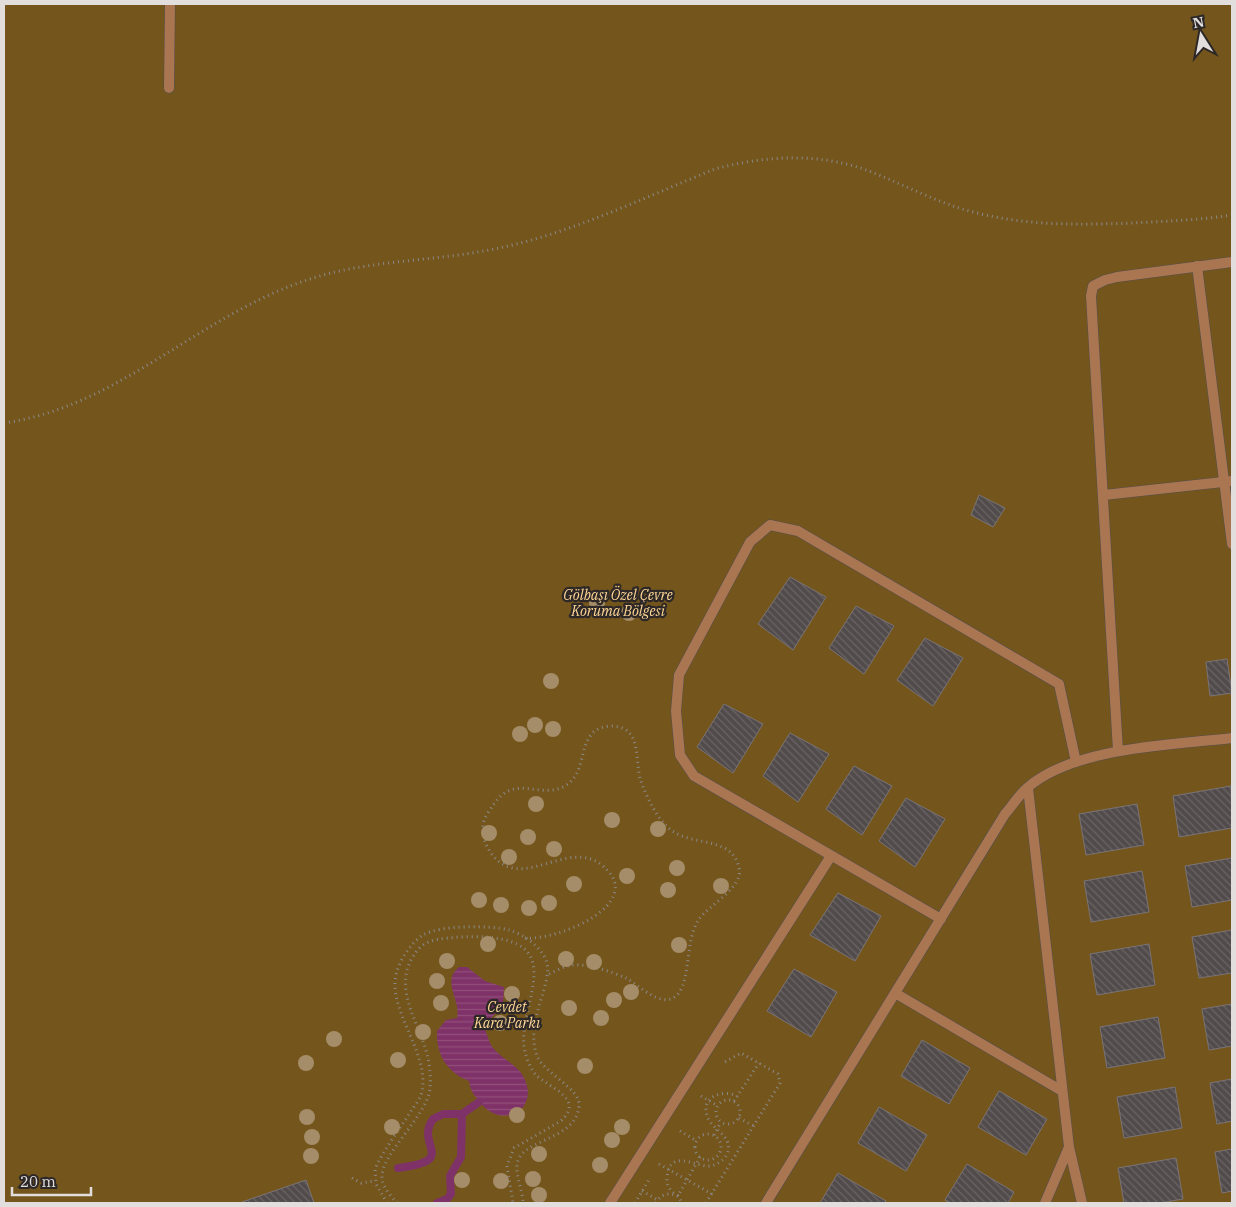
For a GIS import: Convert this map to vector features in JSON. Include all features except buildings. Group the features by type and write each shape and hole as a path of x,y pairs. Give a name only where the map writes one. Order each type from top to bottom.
{"street":[{"path":"169,88 170,4"},
{"path":"1118,752 1104,495 1096,394 1091,296 1093,286 1116,277 1232,262"},
{"path":"1198,266 1229,482 1232,544"},
{"path":"1104,495 1229,482"},
{"path":"941,919 694,776 680,755 676,711 680,675 750,542 770,525 798,531 1059,684 1076,762"},
{"path":"766,1203 1005,814 1028,788 1062,766 1076,762 1118,752 1232,738"},
{"path":"1028,788 1069,1147 1082,1203"},
{"path":"610,1203 831,856"},
{"path":"895,993 1062,1091"},
{"path":"1045,1203 1069,1147"}],"path":[{"path":"4,423 46,414 97,394 248,305 307,280 379,263 458,256 534,239 714,169 739,162 790,157 846,164 874,173 937,201 973,212 1038,223 1071,225 1171,221 1232,215"},
{"path":"525,938 552,936 584,924 610,904 614,893 614,880 609,871 600,863 588,858 574,856 520,870 504,865 487,847 483,836 483,824 488,813 497,800 507,792 519,787 552,790 564,786 574,778 592,734 600,728 611,726 622,728 631,735 636,746 640,779 646,793 669,829 680,836 718,844 730,850 739,865 740,875 737,882 705,913 694,927 682,986 677,995 671,998 653,996 625,978 584,965 572,965 547,975"},
{"path":"387,1203 375,1181 374,1175 378,1163 422,1092 420,1068 395,988 396,972 416,939 437,930 494,929 508,930 525,938 540,948 547,962 547,975 533,1026 537,1055 544,1068 572,1090 578,1099 579,1106 572,1123 566,1130 528,1150 521,1156 517,1165 523,1203"},
{"path":"397,1203 385,1187 382,1174 396,1149 425,1106 430,1089 428,1057 406,993 406,972 416,951 427,941 478,937 512,942 526,950 530,957 535,979 523,1026 526,1055 536,1075 567,1098 570,1105 567,1116 561,1121 514,1148 507,1166 513,1203"},
{"path":"706,1203 780,1083 778,1074 741,1053 724,1061 719,1068"},
{"path":"734,1101 759,1063"},
{"path":"697,1103 706,1089"},
{"path":"682,1203 678,1196 668,1188 669,1170 678,1161 691,1160 710,1166 722,1161 726,1156 728,1144 718,1128 708,1119 706,1113 708,1101 718,1093 724,1092 737,1096"},
{"path":"702,1096 718,1106"},
{"path":"726,1100 734,1101 740,1110 739,1118 733,1124 722,1122 717,1116 718,1106 726,1100"},
{"path":"739,1118 754,1126"},
{"path":"714,1135 722,1122"},
{"path":"675,1139 684,1124"},
{"path":"680,1131 697,1141"},
{"path":"704,1135 714,1135 721,1144 720,1153 710,1160 700,1157 695,1148 697,1141 704,1135"},
{"path":"720,1153 733,1160"},
{"path":"635,1203 664,1156"},
{"path":"678,1196 700,1157"},
{"path":"659,1164 712,1194"},
{"path":"352,1178 361,1183 375,1181"},
{"path":"642,1191 657,1202 664,1194 678,1196"}],"green space":[{"name":"Gölbaşı Özel Çevre Koruma Bölgesi","path":"4,4 1232,4 1232,1203 4,1203"}],"shaded area":[{"path":"459,967 467,967 485,981 504,987 503,1005 483,1027 493,1048 519,1070 525,1080 528,1091 527,1101 515,1113 506,1116 487,1110 474,1094 469,1081 455,1073 444,1062 438,1048 437,1031 446,1020 457,1018 452,979"}],"waterway":[{"path":"398,1168 417,1165 427,1161 431,1156 432,1151 428,1137 433,1119 443,1114 462,1114 479,1102"},
{"path":"437,1203 447,1199 451,1194 450,1176 461,1157 462,1114"}],"park label":[{"name":"Cevdet Kara Parkı","path":"507,1016"}]}
